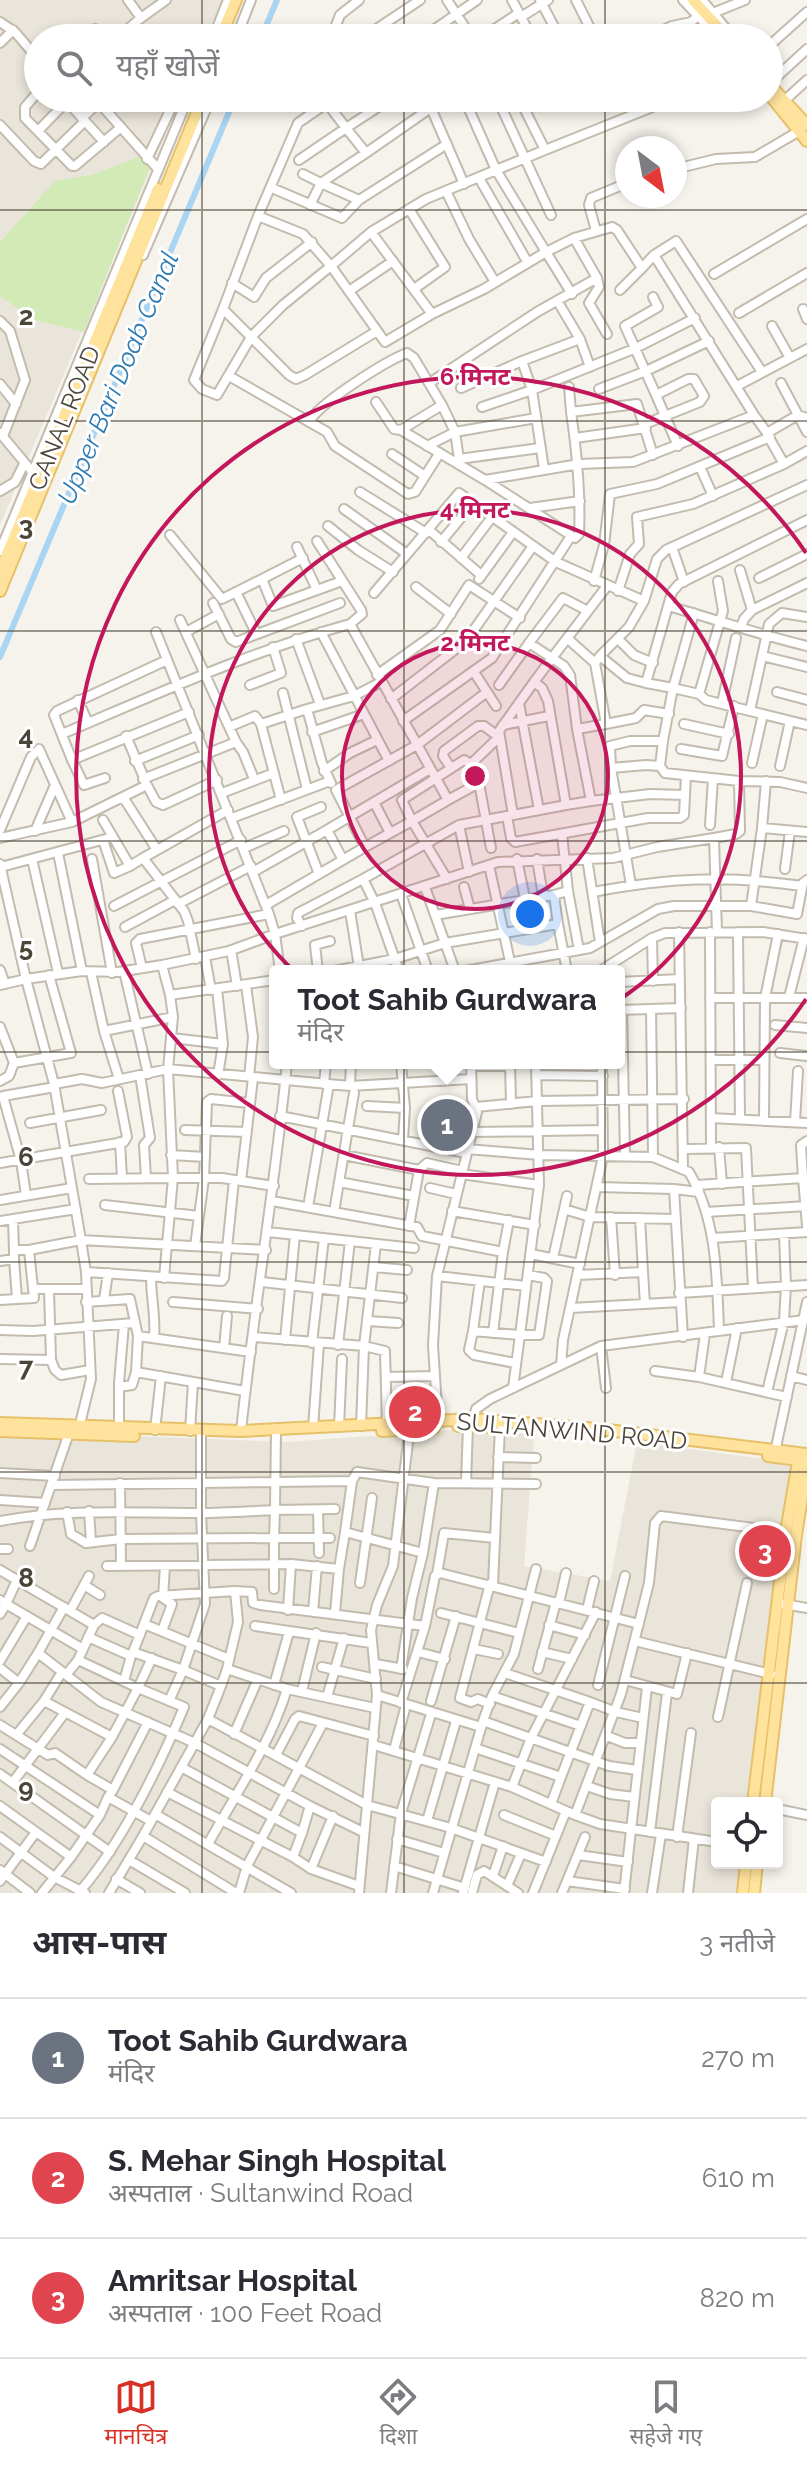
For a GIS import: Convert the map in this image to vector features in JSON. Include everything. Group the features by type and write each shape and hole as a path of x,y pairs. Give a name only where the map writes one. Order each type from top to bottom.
{"main road":[{"path":"226,24 236,0"},
{"path":"233,24 243,0"},
{"path":"691,0 711,24"},
{"path":"784,101 805,127 807,141"},
{"path":"783,107 805,127"},
{"path":"166,170 190,112"},
{"path":"166,170 196,112"},
{"name":"CANAL ROAD","path":"0,571 130,266 166,170"},
{"name":"CANAL ROAD","path":"0,591 39,477"},
{"name":"SULTANWIND ROAD","path":"0,1423 75,1430 197,1433 276,1433 387,1424 472,1424 666,1440 804,1459"},
{"path":"472,1424 536,1427"},
{"path":"119,1432 276,1433 411,1426"},
{"path":"0,1431 75,1430"},
{"path":"782,1604 786,1532 804,1459"},
{"path":"765,1797 782,1604 804,1459"},
{"path":"754,1797 774,1675"},
{"path":"743,1893 745,1869"},
{"path":"754,1893 756,1869"}],"street":[{"path":"128,0 141,18"},
{"path":"134,24 166,0"},
{"path":"219,24 228,0"},
{"path":"242,24 251,0"},
{"path":"337,24 342,11 359,0"},
{"path":"384,24 420,0"},
{"path":"447,0 463,24"},
{"path":"442,24 477,0"},
{"path":"512,0 525,24"},
{"path":"576,0 588,24"},
{"path":"683,0 707,24"},
{"path":"702,0 713,13 717,24"},
{"path":"713,13 745,0"},
{"path":"504,24 544,1 554,24"},
{"path":"783,33 807,12"},
{"path":"682,24 698,16"},
{"path":"0,22 13,30 24,43"},
{"path":"0,43 13,30"},
{"path":"783,71 807,49"},
{"path":"784,101 807,80"},
{"path":"24,112 25,118 73,167 120,128"},
{"path":"38,131 55,112"},
{"path":"77,112 104,142"},
{"path":"0,125 39,164 89,112"},
{"path":"107,112 147,159 166,170"},
{"path":"147,159 169,112"},
{"path":"0,551 39,477 127,244 166,170 184,112"},
{"path":"127,244 130,266 143,256 205,112"},
{"path":"314,112 298,123 194,380 202,389 217,395 251,337 283,305 371,232 446,191 640,112"},
{"path":"337,112 366,153"},
{"path":"299,160 371,112"},
{"path":"310,205 321,183 425,112"},
{"path":"433,112 464,184"},
{"path":"470,112 496,170 572,294"},
{"path":"504,112 551,215"},
{"path":"526,112 545,150"},
{"path":"687,166 716,159 755,157 805,127"},
{"path":"272,188 342,218 359,200 447,144"},
{"path":"303,174 359,200"},
{"path":"479,178 528,263"},
{"path":"596,231 590,211 591,198 615,188"},
{"path":"446,191 495,282"},
{"path":"409,209 445,267 414,289"},
{"path":"258,216 296,230 312,242 396,358"},
{"path":"714,274 807,219"},
{"path":"385,342 546,252 596,231 614,228 642,268"},
{"path":"371,232 432,314"},
{"path":"574,238 597,278 599,287 589,303 607,334"},
{"path":"620,290 654,255 676,241 762,372"},
{"path":"232,283 256,296 266,278 312,242"},
{"path":"654,255 784,464"},
{"path":"349,291 393,261"},
{"path":"739,313 807,273"},
{"path":"431,382 537,312 597,278"},
{"path":"653,297 658,307 625,326 678,446"},
{"path":"558,302 580,339 590,367"},
{"path":"223,309 296,379 377,331"},
{"path":"803,309 807,319"},
{"path":"482,407 636,348 695,318"},
{"path":"0,321 10,331 25,378 0,452"},
{"path":"772,326 790,358"},
{"path":"461,388 580,339"},
{"path":"599,389 709,341"},
{"path":"737,386 807,349"},
{"path":"309,422 328,401 407,353 412,355 431,382 455,432 457,461"},
{"path":"522,361 532,390 544,469"},
{"path":"229,376 327,432 335,446 408,494 415,492 439,454"},
{"path":"575,438 646,426 700,402 704,396 696,380 691,378 656,395"},
{"path":"781,383 802,416 807,432"},
{"path":"0,384 16,404"},
{"path":"376,402 392,427 457,461 575,538 579,534 579,464 569,387"},
{"path":"571,412 635,404 640,409 653,455"},
{"path":"401,430 442,405"},
{"path":"485,480 579,464 633,462 754,415"},
{"path":"594,581 604,545 610,494 657,484 700,467 802,416"},
{"path":"427,446 455,432 536,418"},
{"path":"4,437 24,464 39,477"},
{"path":"457,461 540,448"},
{"path":"618,591 630,554 639,544 637,517 672,510 713,496 807,451"},
{"path":"392,454 425,476"},
{"path":"0,491 15,482 24,464"},
{"path":"700,467 713,496"},
{"path":"598,659 629,627 644,601 661,553 807,485"},
{"path":"360,492 427,531 481,575"},
{"path":"374,593 460,493 556,562 644,601"},
{"path":"529,508 580,501"},
{"path":"441,542 473,503"},
{"path":"344,509 407,554"},
{"path":"461,558 492,517"},
{"path":"646,683 672,592 684,582 807,520"},
{"path":"328,526 393,572"},
{"path":"474,586 513,532"},
{"path":"170,535 222,599 303,558"},
{"path":"403,721 492,658 571,536"},
{"path":"62,734 273,647 350,624 362,612 317,541"},
{"path":"391,699 466,641 533,546"},
{"path":"297,547 317,590"},
{"path":"672,547 684,582"},
{"path":"759,578 807,554"},
{"path":"740,570 752,610"},
{"path":"262,579 273,606 342,581"},
{"path":"699,694 724,606 718,581"},
{"path":"741,627 752,610 807,583"},
{"path":"261,724 354,696 440,630 468,586 474,586 520,618"},
{"path":"607,586 502,725 499,737 511,838 515,842 621,822 683,817 686,776"},
{"path":"416,587 451,614"},
{"path":"236,592 256,633"},
{"path":"499,685 563,598 588,611"},
{"path":"213,603 234,642 340,603"},
{"path":"668,606 767,637 807,646"},
{"path":"750,711 769,624 778,615 788,612 807,617"},
{"path":"694,613 673,688 660,766 665,773 807,787"},
{"path":"186,632 219,614"},
{"path":"180,620 254,779"},
{"path":"350,624 448,800"},
{"path":"156,632 268,910 279,965"},
{"path":"321,632 389,761"},
{"path":"722,703 736,638"},
{"path":"296,639 320,704"},
{"path":"568,639 627,678 699,694 706,700 807,725"},
{"path":"618,639 634,655 653,663"},
{"path":"529,643 564,666 570,675 591,801"},
{"path":"250,685 282,672 273,647"},
{"path":"762,656 807,667"},
{"path":"598,659 606,724"},
{"path":"105,778 84,785 54,715 60,708 167,660"},
{"path":"474,672 496,706"},
{"path":"534,682 545,693 566,805"},
{"path":"336,790 417,745 487,692"},
{"path":"777,692 807,700"},
{"path":"283,693 307,789"},
{"path":"78,700 88,723"},
{"path":"519,703 539,810"},
{"path":"681,749 722,756 734,706"},
{"path":"307,709 324,771 365,847"},
{"path":"577,729 636,718 644,710 669,714"},
{"path":"72,760 189,712"},
{"path":"312,732 364,714"},
{"path":"752,763 763,714"},
{"path":"229,727 255,716 261,724 281,800"},
{"path":"502,725 549,716"},
{"path":"780,766 790,721"},
{"path":"684,724 729,734"},
{"path":"451,768 442,753 478,726 484,726 499,737"},
{"path":"135,761 199,735"},
{"path":"126,736 156,802 163,805 217,780"},
{"path":"471,764 499,737"},
{"path":"324,771 350,753 377,740"},
{"path":"631,885 608,749 630,741 663,741"},
{"path":"0,838 72,822 123,797 145,782 236,742"},
{"path":"0,830 36,750 42,752 72,822"},
{"path":"447,879 402,800 464,760 471,764 479,783 491,848"},
{"path":"611,768 660,766"},
{"path":"125,927 305,842 430,769"},
{"path":"222,793 274,773"},
{"path":"710,825 713,779"},
{"path":"103,820 114,873 230,814 281,800 330,781"},
{"path":"0,970 3,984 54,974 112,973 201,958 489,865 517,859 625,854 736,834 740,831 739,781"},
{"path":"751,906 766,781"},
{"path":"142,968 137,940 268,910 319,874 479,783"},
{"path":"35,831 55,785"},
{"path":"302,926 297,918 298,913 459,825 591,801 650,794 685,795"},
{"path":"123,797 157,850"},
{"path":"374,802 390,833"},
{"path":"319,874 297,817 321,807"},
{"path":"459,825 469,872"},
{"path":"762,828 807,832"},
{"path":"327,830 343,860"},
{"path":"114,906 242,844 284,831"},
{"path":"785,869 790,831"},
{"path":"562,834 579,950"},
{"path":"30,1546 53,1480 75,1430 91,1379 86,1272 60,1118 49,1058 26,979 0,865 58,853 108,838"},
{"path":"108,838 130,866"},
{"path":"714,838 718,906 710,998 711,1118 722,1184"},
{"path":"58,853 87,972 119,1079"},
{"path":"143,858 188,921 214,989 223,1044 218,1075"},
{"path":"587,858 600,942"},
{"path":"14,1063 69,1054 72,1050 32,859"},
{"path":"92,859 112,973"},
{"path":"517,859 525,899"},
{"path":"537,859 543,896"},
{"path":"489,865 511,965"},
{"path":"363,879 397,965"},
{"path":"519,965 579,950 600,942 658,909 674,906 751,906 797,914 805,883 756,879 670,880 593,892"},
{"path":"425,887 453,965"},
{"path":"464,887 470,909"},
{"path":"435,915 568,891"},
{"path":"401,894 426,965"},
{"path":"554,895 566,965"},
{"path":"350,911 359,965"},
{"path":"380,965 445,943 558,924"},
{"path":"679,932 683,1168"},
{"path":"738,932 740,1119"},
{"path":"609,965 665,933 738,932 805,939 789,997"},
{"path":"764,1121 765,998 778,934"},
{"path":"652,938 653,981"},
{"path":"317,965 315,945 330,941"},
{"path":"86,1272 219,1282 224,1278 247,1132 251,1077 252,1023 231,950"},
{"path":"162,965 173,1017 168,1069 173,1178 164,1278"},
{"path":"124,971 137,1023 144,1074 150,1138 144,1145 146,1178"},
{"path":"625,982 680,979"},
{"path":"170,995 269,981"},
{"path":"710,998 807,998"},
{"path":"625,1010 681,1008"},
{"path":"651,1009 653,1157"},
{"path":"104,1031 173,1017"},
{"path":"775,1025 807,1028"},
{"path":"0,1027 14,1063 9,1076 0,1081"},
{"path":"172,1038 223,1044"},
{"path":"0,1055 10,1051"},
{"path":"780,1053 807,1056"},
{"path":"711,1060 764,1060"},
{"path":"26,1195 21,1161 2,1104 3,1096 82,1079 102,1083 168,1069 326,1084 352,1090 471,1079"},
{"path":"241,1431 287,1069"},
{"path":"308,1207 323,1124 326,1069"},
{"path":"334,1212 348,1129 351,1069"},
{"path":"402,1069 405,1108 403,1139"},
{"path":"442,1069 443,1081"},
{"path":"438,1425 434,1376 437,1276 477,1112 472,1099 471,1069"},
{"path":"510,1069 511,1104"},
{"path":"513,1388 539,1185 536,1069"},
{"path":"561,1365 563,1340 603,1156 602,1069"},
{"path":"622,1069 625,1155"},
{"path":"795,1122 798,1071"},
{"path":"536,1075 603,1076"},
{"path":"0,1163 120,1142 127,1137 118,1091"},
{"path":"476,1107 537,1101 684,1099"},
{"path":"195,1246 204,1179 208,1100 249,1103"},
{"path":"367,1106 405,1108"},
{"path":"30,1123 101,1110"},
{"path":"280,1116 467,1151 653,1157 683,1168 698,1188 713,1238 719,1331"},
{"path":"711,1118 807,1123"},
{"path":"185,1130 247,1132"},
{"path":"471,1132 603,1130"},
{"path":"713,1238 784,1234 807,1229 801,1145 807,1141"},
{"path":"120,1142 122,1178"},
{"path":"685,1149 746,1148 753,1288"},
{"path":"171,1155 205,1157"},
{"path":"344,1155 419,1170"},
{"path":"409,1226 419,1170 427,1163 539,1185"},
{"path":"597,1187 698,1188 805,1178"},
{"path":"89,1179 204,1179 274,1186"},
{"path":"339,1182 414,1196"},
{"path":"0,1200 72,1188"},
{"path":"430,1188 456,1194"},
{"path":"674,1189 683,1337"},
{"path":"553,1258 567,1196"},
{"path":"272,1201 409,1226 419,1229 422,1236 503,1252"},
{"path":"105,1205 199,1216"},
{"path":"706,1212 806,1206"},
{"path":"0,1221 76,1209"},
{"path":"564,1209 590,1217 676,1219"},
{"path":"452,1211 535,1225"},
{"path":"611,1217 615,1275"},
{"path":"640,1218 645,1304"},
{"path":"13,1219 17,1299"},
{"path":"493,1333 509,1220"},
{"path":"268,1232 414,1248"},
{"path":"767,1392 784,1321 784,1234"},
{"path":"285,1340 295,1235"},
{"path":"313,1428 318,1287 324,1238"},
{"path":"0,1261 29,1250 99,1239 266,1250"},
{"path":"338,1345 350,1241"},
{"path":"361,1426 364,1346 376,1244"},
{"path":"0,1300 33,1299 35,1289 29,1250"},
{"path":"531,1254 580,1264"},
{"path":"374,1267 407,1270"},
{"path":"577,1275 643,1272"},
{"path":"104,1300 108,1273"},
{"path":"473,1331 539,1335 547,1281 528,1275"},
{"path":"437,1276 526,1286"},
{"path":"151,1277 154,1338"},
{"path":"480,1281 469,1350 471,1354 515,1363"},
{"path":"262,1282 402,1298"},
{"path":"571,1308 645,1304 717,1290 807,1285"},
{"path":"35,1289 86,1289"},
{"path":"49,1289 51,1360 55,1370 61,1375 90,1370"},
{"path":"86,1302 130,1299 119,1387 119,1432"},
{"path":"173,1302 258,1309"},
{"path":"774,1454 807,1302"},
{"path":"224,1348 227,1316"},
{"path":"466,1483 476,1409 513,1388 601,1346 804,1320"},
{"path":"368,1321 398,1323"},
{"path":"0,1330 129,1324"},
{"path":"119,1387 132,1385 136,1372 138,1336 129,1324"},
{"path":"726,1382 737,1328"},
{"path":"699,1377 705,1334"},
{"path":"138,1336 251,1352"},
{"path":"253,1337 364,1346 385,1351 387,1424"},
{"path":"601,1346 606,1388"},
{"path":"0,1359 51,1360"},
{"path":"339,1427 342,1359"},
{"path":"655,1371 726,1382 787,1397"},
{"path":"136,1372 245,1391"},
{"path":"155,1430 161,1376"},
{"path":"387,1377 434,1376"},
{"path":"791,1376 807,1380"},
{"path":"169,1701 204,1610 201,1485 193,1382"},
{"path":"167,1792 311,1869 359,1890 377,1695 376,1664 371,1643 374,1618 393,1566 411,1426"},
{"path":"500,1427 492,1584 460,1698 471,1702 491,1700 545,1712 581,1726"},
{"path":"274,1589 276,1433"},
{"path":"498,1457 536,1458"},
{"path":"335,1613 352,1481 357,1472 434,1483 536,1484"},
{"path":"0,1473 53,1480 201,1485 352,1481"},
{"path":"120,1483 121,1566"},
{"path":"401,1669 434,1483"},
{"path":"360,1583 372,1498"},
{"path":"0,1500 45,1503"},
{"path":"0,1521 42,1513 89,1511 201,1513 335,1509"},
{"path":"318,1510 319,1553"},
{"path":"89,1511 91,1542"},
{"path":"67,1512 71,1534 86,1543 121,1539 330,1538"},
{"path":"533,1893 556,1836 587,1786 616,1712 649,1583 657,1518 661,1516 786,1532"},
{"path":"345,1532 423,1553"},
{"path":"394,1750 444,1533 495,1538"},
{"path":"107,1566 291,1564 339,1569"},
{"path":"288,1610 291,1564"},
{"path":"162,1631 172,1604 163,1595 165,1566"},
{"path":"313,1612 317,1566"},
{"path":"433,1893 482,1724 519,1633 536,1569"},
{"path":"0,1570 94,1625"},
{"path":"538,1669 566,1573"},
{"path":"437,1574 492,1584 639,1624"},
{"path":"1,1705 19,1683 89,1576"},
{"path":"598,1685 625,1576"},
{"path":"0,1614 3,1602 17,1580"},
{"path":"512,1787 531,1738 585,1635 592,1611 594,1581"},
{"path":"718,1717 747,1583"},
{"path":"84,1585 100,1595"},
{"path":"109,1893 208,1719 227,1669 238,1622 235,1591"},
{"path":"124,1681 154,1598 163,1595 252,1592 255,1604 425,1626"},
{"path":"3,1602 83,1649"},
{"path":"782,1604 807,1608"},
{"path":"441,1613 519,1633"},
{"path":"0,1661 27,1616"},
{"path":"431,1701 456,1616"},
{"path":"17,1734 64,1673 78,1660 94,1625 102,1618 140,1635"},
{"path":"144,1624 229,1659"},
{"path":"549,1625 585,1635"},
{"path":"255,1626 371,1643"},
{"path":"274,1685 289,1632"},
{"path":"302,1691 316,1633"},
{"path":"88,1637 132,1654 152,1658 221,1686"},
{"path":"327,1697 344,1638"},
{"path":"635,1641 774,1675"},
{"path":"474,1649 498,1654"},
{"path":"418,1652 445,1659"},
{"path":"542,1652 572,1659"},
{"path":"38,1653 101,1702 195,1743 363,1832"},
{"path":"625,1680 674,1695 679,1692 687,1653"},
{"path":"87,1775 112,1737 152,1658"},
{"path":"0,1837 54,1877 83,1892 110,1852 173,1733 184,1707 78,1660"},
{"path":"376,1664 412,1671"},
{"path":"322,1667 376,1679"},
{"path":"0,1668 19,1683"},
{"path":"227,1669 287,1689 375,1708"},
{"path":"505,1673 557,1688 616,1712 643,1718"},
{"path":"234,1734 258,1679"},
{"path":"567,1881 625,1891 647,1687"},
{"path":"208,1844 279,1717 287,1689"},
{"path":"650,1832 667,1693"},
{"path":"377,1695 456,1721 482,1724 531,1738 617,1768 637,1770"},
{"path":"44,1701 112,1737"},
{"path":"551,1804 590,1702"},
{"path":"13,1782 64,1714"},
{"path":"391,1893 401,1813 431,1714"},
{"path":"276,1755 299,1716 512,1787 571,1813 632,1830 711,1841"},
{"path":"279,1717 292,1724"},
{"path":"208,1719 367,1805 451,1828 546,1862"},
{"path":"427,1821 456,1721"},
{"path":"42,1893 100,1815 148,1722"},
{"path":"143,1836 237,1893 272,1816 323,1723"},
{"path":"0,1725 48,1755 55,1753 132,1812 153,1818 208,1844 291,1893"},
{"path":"677,1837 691,1733"},
{"path":"607,1736 625,1743 640,1743"},
{"path":"475,1748 561,1777"},
{"path":"0,1749 100,1815"},
{"path":"181,1767 302,1833"},
{"path":"0,1774 110,1852"},
{"path":"467,1891 495,1782"},
{"path":"587,1786 610,1794 634,1797"},
{"path":"0,1806 71,1857"},
{"path":"293,1857 310,1806"},
{"path":"783,1810 807,1815"},
{"path":"504,1815 556,1836"},
{"path":"311,1869 333,1816"},
{"path":"30,1893 2,1875 36,1832"},
{"path":"652,1893 661,1834"},
{"path":"562,1893 585,1837"},
{"path":"397,1839 444,1853"},
{"path":"688,1893 694,1839"},
{"path":"493,1876 503,1846"},
{"path":"507,1886 521,1854"},
{"path":"578,1855 628,1862"},
{"path":"129,1860 185,1893"},
{"path":"394,1866 467,1891"},
{"path":"467,1891 479,1873 484,1871 518,1893"},
{"path":"116,1879 140,1893"}],"shaded area":[{"path":"0,0 223,0 213,24 24,24 24,112 175,112 0,525"},
{"path":"485,1428 534,1435 524,1566 610,1581 637,1442 795,1463 756,1797 711,1797 711,1869 747,1869 744,1893 0,1893 0,1431 287,1442"}],"green space":[{"path":"138,157 150,167 84,332 35,320 0,296 0,242 55,181 92,175"}],"waterway":[{"name":"Upper Bari Doab Canal","path":"267,24 277,0"},
{"name":"Upper Bari Doab Canal","path":"0,657 229,112"}],"place":[{"name":"Toot Sahib Gurdwara","path":"447,1125"},
{"name":"S. Mehar Singh Hospital","path":"415,1412"},
{"name":"Amritsar Hospital","path":"765,1551"}]}
